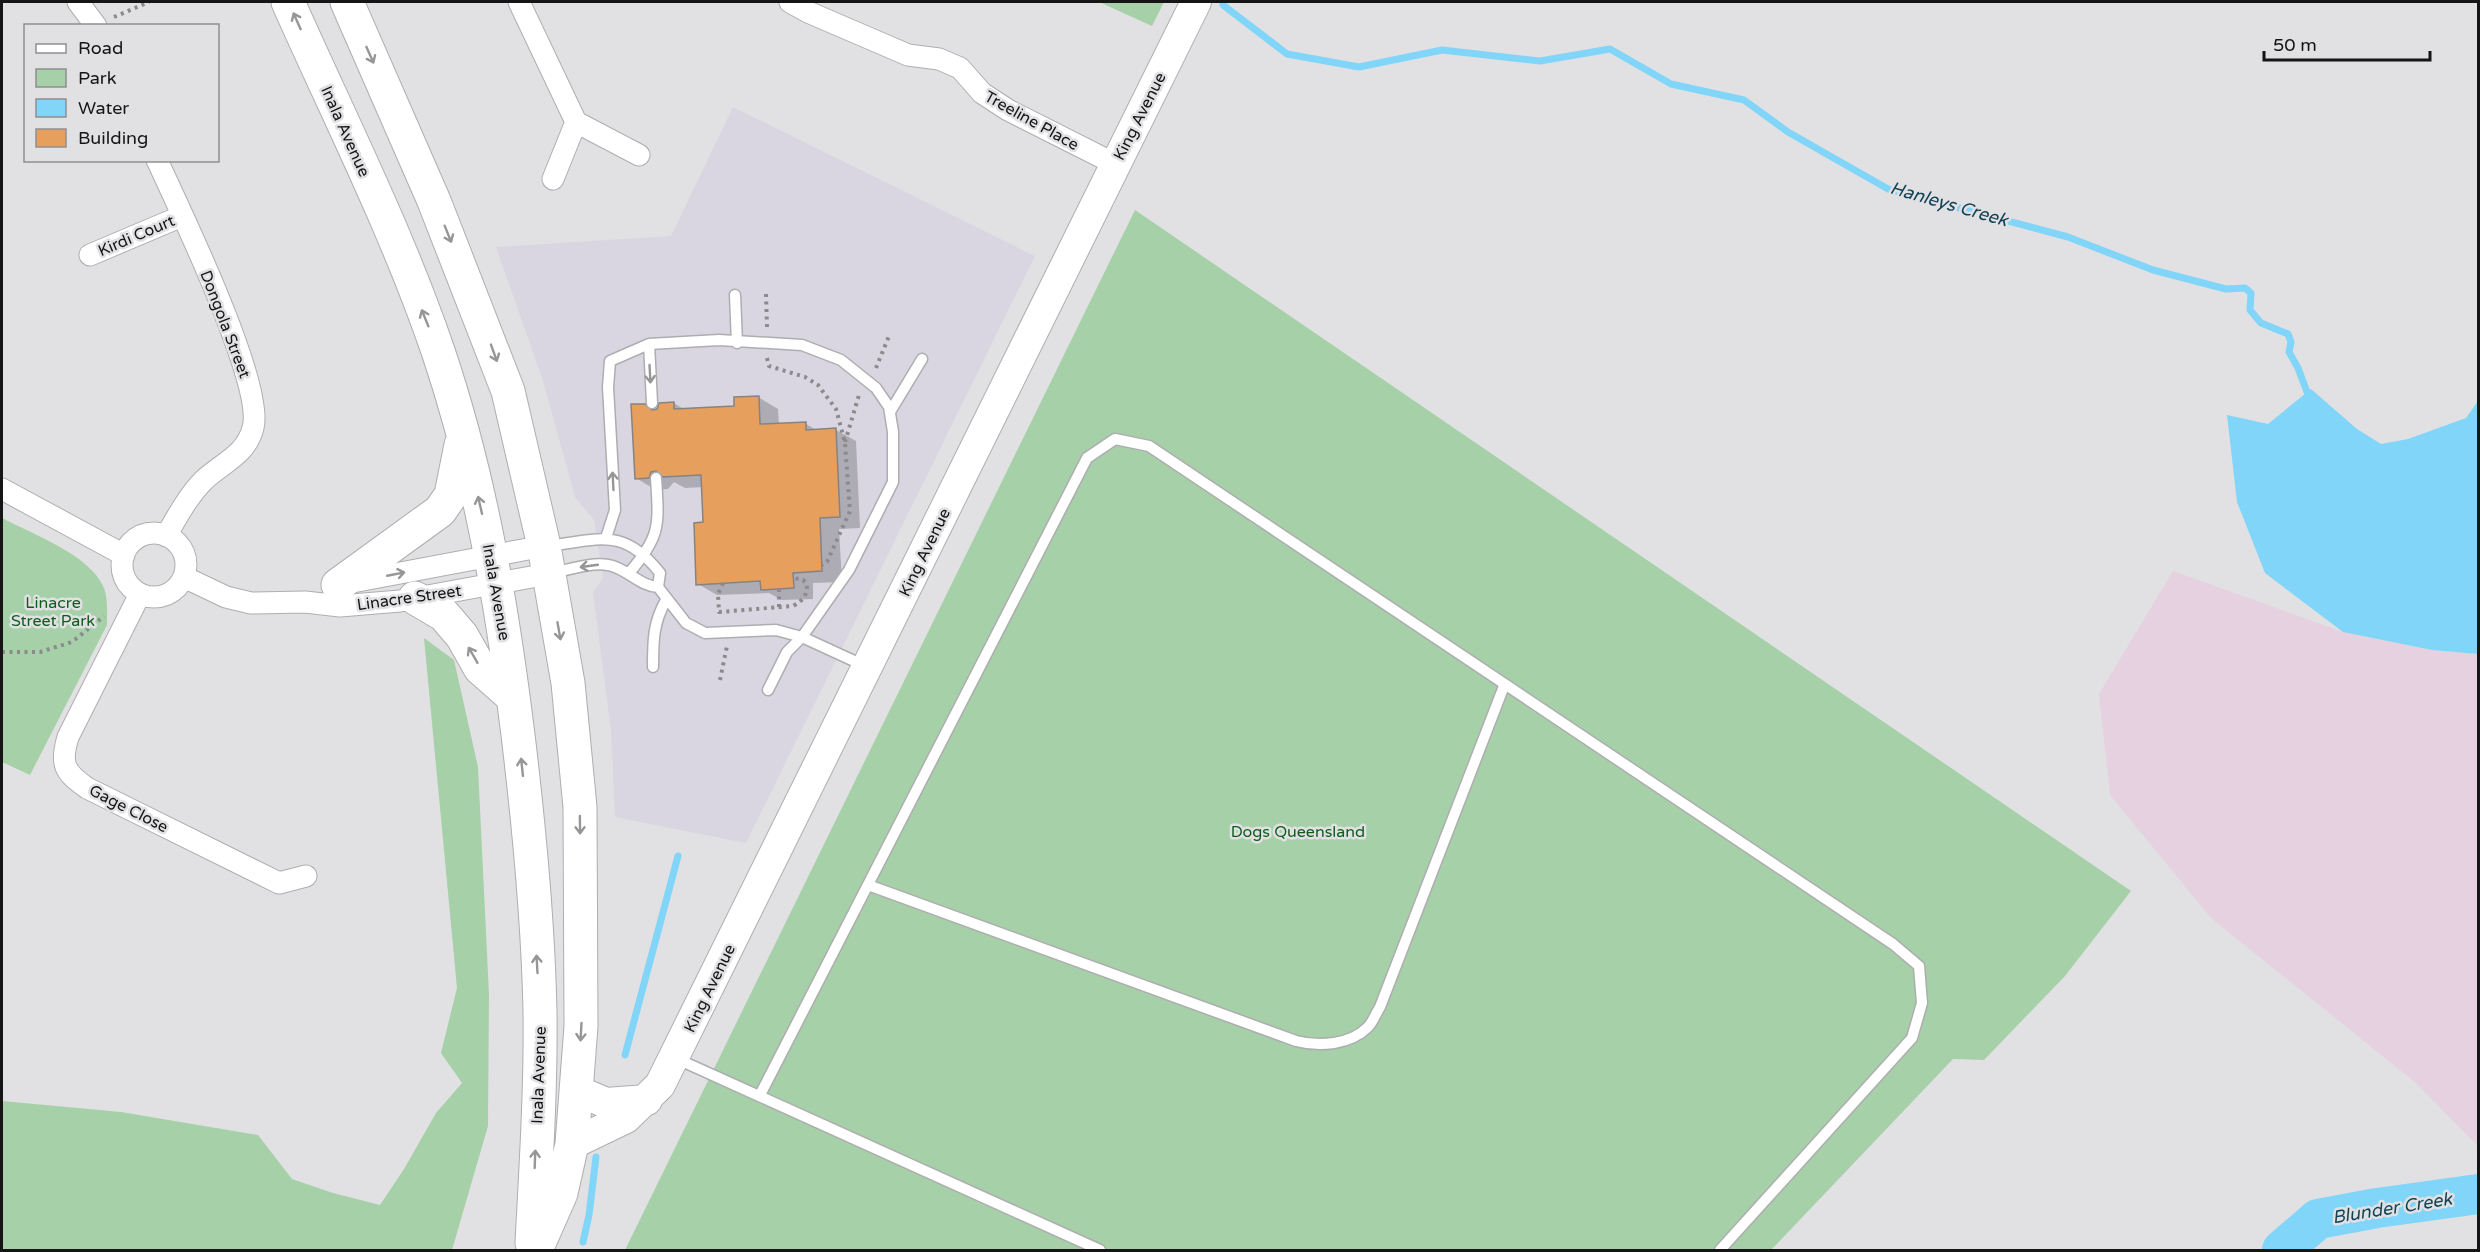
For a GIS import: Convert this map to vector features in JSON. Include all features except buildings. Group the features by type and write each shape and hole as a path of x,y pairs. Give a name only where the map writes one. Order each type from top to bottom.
{"main road":[{"name":"Inala Avenue","path":"288,2 389,228 438,351 462,437 494,569 513,697 534,888 540,1012 533,1217 534,1251"},
{"path":"347,2 434,201 508,391 546,560 568,683 580,807 581,1026 578,1091 570,1152 561,1193 534,1251"},
{"path":"339,596 374,556 428,522 447,503 451,495 462,437"},
{"path":"415,598 444,615 462,636 480,668 513,697"}],"street":[{"path":"78,2 95,24"},
{"path":"519,2 576,122 639,155"},
{"name":"Treeline Place","path":"790,2 908,55 939,59 960,68 982,93 1008,110 1115,164"},
{"name":"King Avenue","path":"570,1152 626,1118 660,1085 1196,2"},
{"path":"553,179 576,122"},
{"name":"Dongola Street","path":"158,162 239,350 253,401 253,428 239,454 204,480 181,510 166,536"},
{"name":"Kirdi Court","path":"90,255 182,216"},
{"path":"2,489 124,555"},
{"path":"152,533 166,536 178,544 183,552 186,562 184,577 177,589 168,594 159,597 140,594 127,582 122,564 124,555 135,540 143,535 152,533"},
{"name":"Linacre Street","path":"184,577 226,597 251,603 305,602 546,560"},
{"name":"Linacre Street","path":"339,596 415,598 494,569"},
{"name":"Gage Close","path":"140,594 68,737 63,753 64,766 72,778 87,788 279,883 306,876"},
{"path":"578,1091 606,1103 646,1100"}],"lane":[{"path":"735,296 737,343"},
{"path":"606,538 615,510 608,387 610,361 648,344 719,340 737,343 802,345 841,360 876,388 890,412 894,440 893,482 849,570 802,637 787,652 768,690"},
{"path":"648,344 652,403"},
{"path":"890,412 922,359"},
{"path":"760,1095 1087,458 1115,439 1149,446 1504,686 1893,944 1919,966 1922,1003 1911,1038 1720,1251"},
{"path":"629,573 645,554 659,524 656,478"},
{"path":"546,560 606,538 621,540 645,554 660,573 658,587 666,600 686,623 705,633 776,630 802,637 868,667"},
{"path":"546,560 607,564 629,573 647,587 658,587"},
{"path":"653,667 652,632 657,616 666,600"},
{"path":"868,885 1296,1041 1312,1046 1327,1045 1368,1028 1380,1007 1504,686"},
{"path":"674,1058 1100,1251"}],"path":[{"path":"98,24 149,2"},
{"path":"766,294 769,366 805,377 818,385 829,396 836,409 845,442 850,511 827,562 822,565"},
{"path":"845,442 857,399 889,336"},
{"path":"723,583 718,594 719,612 793,606 802,601 807,584 802,579 794,579"},
{"path":"778,589 778,608"},
{"path":"2,652 40,652 72,642 106,614"},
{"path":"720,680 727,644"}],"shaded area":[{"path":"733,107 1035,256 746,843 615,817 611,731 593,593 603,578 594,520 575,497 543,381 496,247 671,236"},
{"path":"2173,571 2343,632 2432,650 2478,654 2478,1146 2416,1083 2211,918 2110,795 2099,694"}],"green space":[{"path":"1099,2 1164,2 1152,26"},
{"name":"Dogs Queensland","path":"1135,210 2131,891 2065,976 1984,1060 1953,1059 1771,1250 625,1250"},
{"name":"Linacre Street Park","path":"2,518 59,547 87,565 104,588 107,601 107,625 30,775 2,762"},
{"path":"424,638 454,660 478,767 489,995 488,1126 452,1250 2,1250 2,1101 121,1112 258,1135 292,1179 333,1193 380,1205 436,1113 462,1083 441,1053 457,988"}],"water":[{"path":"2311,389 2357,429 2381,444 2408,439 2466,418 2478,401 2478,654 2432,650 2343,632 2265,573 2237,502 2227,415 2268,424"}],"waterway":[{"name":"Hanleys Creek","path":"1223,5 1287,54 1359,67 1442,50 1540,61 1610,49 1671,84 1744,100 1788,132 1888,189 2068,237 2153,270 2226,289 2245,288 2251,293 2250,310 2261,323 2288,334 2291,342 2289,352 2298,368 2310,400"},
{"path":"625,1055 678,856"},
{"path":"583,1242 589,1215 596,1157"},
{"name":"Blunder Creek","path":"2282,1250 2318,1219 2478,1194"}]}
